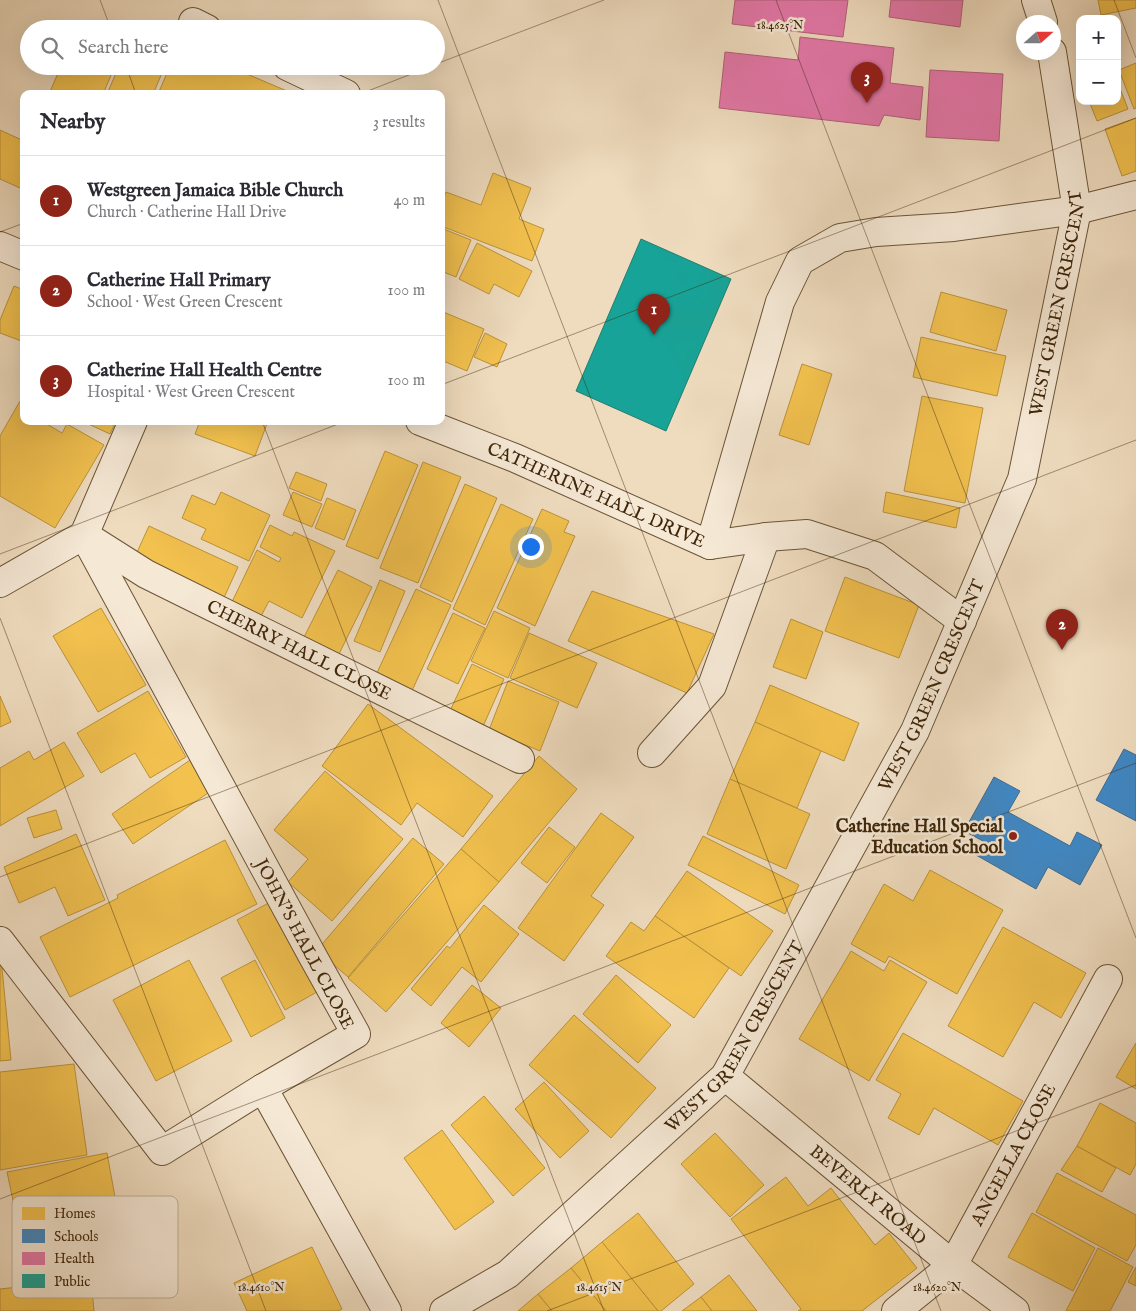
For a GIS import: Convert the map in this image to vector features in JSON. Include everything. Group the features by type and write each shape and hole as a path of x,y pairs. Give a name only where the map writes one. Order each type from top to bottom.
{"street":[{"path":"1036,0 1041,15"},
{"name":"WEST GREEN CRESCENT","path":"454,1308 508,1274 725,1076 915,731 1022,479 1077,210 1053,60"},
{"path":"306,75 338,90"},
{"path":"710,545 780,302 800,261 840,238 876,232 954,227 1077,210 1136,195"},
{"path":"0,246 20,254"},
{"path":"0,583 84,535 131,425"},
{"name":"CATHERINE HALL DRIVE","path":"430,425 515,458 710,545 766,537 806,534 875,556 962,621"},
{"name":"CHERRY HALL CLOSE","path":"84,535 146,574 520,759"},
{"name":"JOHN'S HALL CLOSE","path":"84,535 356,1034 263,1088"},
{"path":"652,753 712,686 766,537"},
{"path":"0,941 162,1151 263,1088 388,1311"},
{"name":"ANGELLA CLOSE","path":"896,1311 953,1265 1108,979"},
{"name":"BEVERLY ROAD","path":"725,1076 953,1265 1015,1311"}],"building: Homes":[{"path":"1098,0 1136,0 1136,8 1101,15"},
{"path":"1136,63 1136,108 1134,109 1121,75 1121,69"},
{"path":"57,75 111,75 105,90 51,90"},
{"path":"115,75 161,75 155,90 109,90"},
{"path":"166,75 249,75 285,90 160,90"},
{"path":"1121,91 1128,109 1097,121 1091,105 1121,105"},
{"path":"1136,118 1136,171 1122,176 1105,129"},
{"path":"0,130 20,139 20,188 0,179"},
{"path":"493,173 531,188 519,219 544,229 532,261 445,228 446,192 481,205"},
{"path":"445,230 471,240 456,277 445,273"},
{"path":"477,243 532,271 519,297 494,284 489,294 459,279"},
{"path":"14,286 20,288 20,340 0,333 0,320"},
{"path":"941,292 1007,310 996,351 930,332"},
{"path":"445,313 484,329 467,371 445,362"},
{"path":"485,333 507,344 497,367 474,357"},
{"path":"921,337 1006,356 997,396 913,377"},
{"path":"802,364 832,374 809,445 779,435"},
{"path":"922,396 983,408 965,503 904,491"},
{"path":"20,401 20,425 48,425 62,433 66,425 69,425 104,445 55,528 0,496 0,436"},
{"path":"91,425 114,425 110,434"},
{"path":"198,425 267,425 255,456 195,434"},
{"path":"385,451 418,465 378,559 346,546"},
{"path":"423,462 461,477 418,583 380,568"},
{"path":"296,472 327,484 321,501 289,488"},
{"path":"465,484 497,498 452,602 420,587"},
{"path":"221,492 270,515 249,561 201,539 206,529 182,518 192,495 215,505"},
{"path":"293,492 322,504 312,527 283,515"},
{"path":"886,492 960,508 956,528 883,512"},
{"path":"327,498 356,510 344,540 315,528"},
{"path":"501,504 533,519 485,625 453,609"},
{"path":"542,509 569,521 564,532 575,536 535,626 497,608"},
{"path":"270,525 292,536 294,532 335,551 302,618 269,601 259,620 230,606 257,550 279,562 281,558 260,547"},
{"path":"149,526 238,567 222,602 133,561"},
{"path":"338,570 372,587 337,658 302,641"},
{"path":"845,577 919,605 899,658 825,631"},
{"path":"380,580 405,591 380,652 354,641"},
{"path":"416,589 451,605 411,693 375,677"},
{"path":"592,591 714,634 687,693 568,641"},
{"path":"101,608 146,685 98,712 53,636"},
{"path":"494,611 530,628 508,678 471,661"},
{"path":"453,613 485,628 458,684 427,669"},
{"path":"791,619 823,632 806,679 773,667"},
{"path":"529,633 597,663 577,708 510,678"},
{"path":"472,664 504,679 481,731 448,715"},
{"path":"508,681 559,702 540,751 489,730"},
{"path":"770,685 859,723 844,761 755,722"},
{"path":"148,691 186,757 150,778 135,753 101,773 77,733"},
{"path":"0,696 11,722 0,727"},
{"path":"368,704 493,796 463,837 417,803 401,825 322,766"},
{"path":"755,722 821,751 797,808 730,779"},
{"path":"64,742 84,776 0,826 0,768 29,751 34,760"},
{"path":"539,756 577,789 499,882 461,849"},
{"path":"193,758 214,789 133,844 112,814"},
{"path":"325,771 403,839 332,921 288,882 308,859 274,830"},
{"path":"730,779 810,814 786,869 707,834"},
{"path":"56,810 62,829 34,838 27,818"},
{"path":"601,813 634,837 591,896 604,905 564,961 518,928"},
{"path":"549,827 575,847 547,883 521,863"},
{"path":"76,834 105,900 68,916 55,887 19,903 4,867"},
{"path":"703,836 799,885 785,914 688,865"},
{"path":"413,838 444,864 348,977 317,950"},
{"path":"225,840 257,904 70,997 40,937 118,898 117,895"},
{"path":"461,849 499,882 386,1012 348,978"},
{"path":"930,870 1003,910 957,994 889,956 885,963 851,944 884,884 913,901"},
{"path":"687,871 773,931 741,976 655,916"},
{"path":"276,899 324,988 285,1010 237,920"},
{"path":"484,905 519,934 481,982 462,967 431,1006 411,989 447,946 450,948"},
{"path":"655,916 729,968 694,1018 606,956 631,922 644,931"},
{"path":"1003,927 1086,973 1061,1018 1034,1002 1003,1057 948,1026"},
{"path":"0,948 11,1060 0,1061"},
{"path":"851,951 884,971 890,960 927,982 869,1081 799,1039"},
{"path":"189,960 232,1041 156,1081 113,1000"},
{"path":"255,960 285,1018 251,1037 221,978"},
{"path":"616,975 671,1025 638,1063 583,1014"},
{"path":"472,985 501,1008 469,1047 441,1023"},
{"path":"574,1015 656,1088 611,1138 529,1065"},
{"path":"903,1033 1023,1101 998,1145 934,1108 919,1135 888,1118 901,1094 876,1080"},
{"path":"1136,1043 1136,1089 1116,1077"},
{"path":"74,1064 87,1155 0,1170 0,1072"},
{"path":"544,1082 589,1131 560,1158 515,1109"},
{"path":"484,1096 545,1168 513,1196 451,1125"},
{"path":"1100,1103 1136,1123 1136,1164 1130,1175 1077,1146"},
{"path":"442,1130 494,1202 455,1230 404,1158"},
{"path":"715,1133 764,1185 730,1217 681,1164"},
{"path":"1077,1146 1116,1168 1102,1192 1061,1170"},
{"path":"107,1153 115,1196 12,1196 7,1172"},
{"path":"1057,1173 1136,1215 1136,1245 1127,1261 1036,1212"},
{"path":"786,1177 808,1206 831,1188 875,1245 889,1233 917,1268 862,1311 798,1311 801,1309 731,1219"},
{"path":"638,1213 694,1284 661,1311 658,1311 602,1242"},
{"path":"1032,1213 1095,1248 1073,1291 1008,1257"},
{"path":"602,1242 658,1311 606,1311 571,1268"},
{"path":"312,1247 342,1309 338,1311 247,1311 234,1283"},
{"path":"1098,1248 1133,1267 1110,1311 1066,1311"},
{"path":"1136,1267 1136,1286 1128,1282"},
{"path":"571,1268 606,1311 552,1311 538,1294"},
{"path":"729,1275 757,1311 712,1311 701,1297"},
{"path":"12,1288 12,1298 93,1298 94,1311 0,1311 0,1289"},
{"path":"538,1294 552,1311 518,1311"},
{"path":"701,1297 712,1311 682,1311"}],"building: Schools":[{"path":"1124,749 1136,755 1136,821 1096,800"},
{"name":"Catherine Hall Special Education School","path":"994,777 1020,791 1008,812 1070,846 1077,832 1102,845 1080,885 1048,867 1036,889 976,855 983,841 964,831"}],"building: Health":[{"path":"735,0 848,0 843,37 732,24"},
{"path":"891,0 963,0 960,27 889,17"},
{"path":"800,37 894,48 890,83 923,87 920,120 884,115 879,126 719,108 725,52 798,60"},
{"path":"930,70 1003,74 999,141 926,137"}],"building: Public":[{"path":"641,239 731,279 666,431 576,391"}],"place":[{"name":"Catherine Hall Health Centre","path":"867,103"},
{"name":"Westgreen Jamaica Bible Church","path":"654,335"},
{"name":"Catherine Hall Primary","path":"1062,650"},
{"name":"Catherine Hall Special Education School","path":"1013,836"}]}
